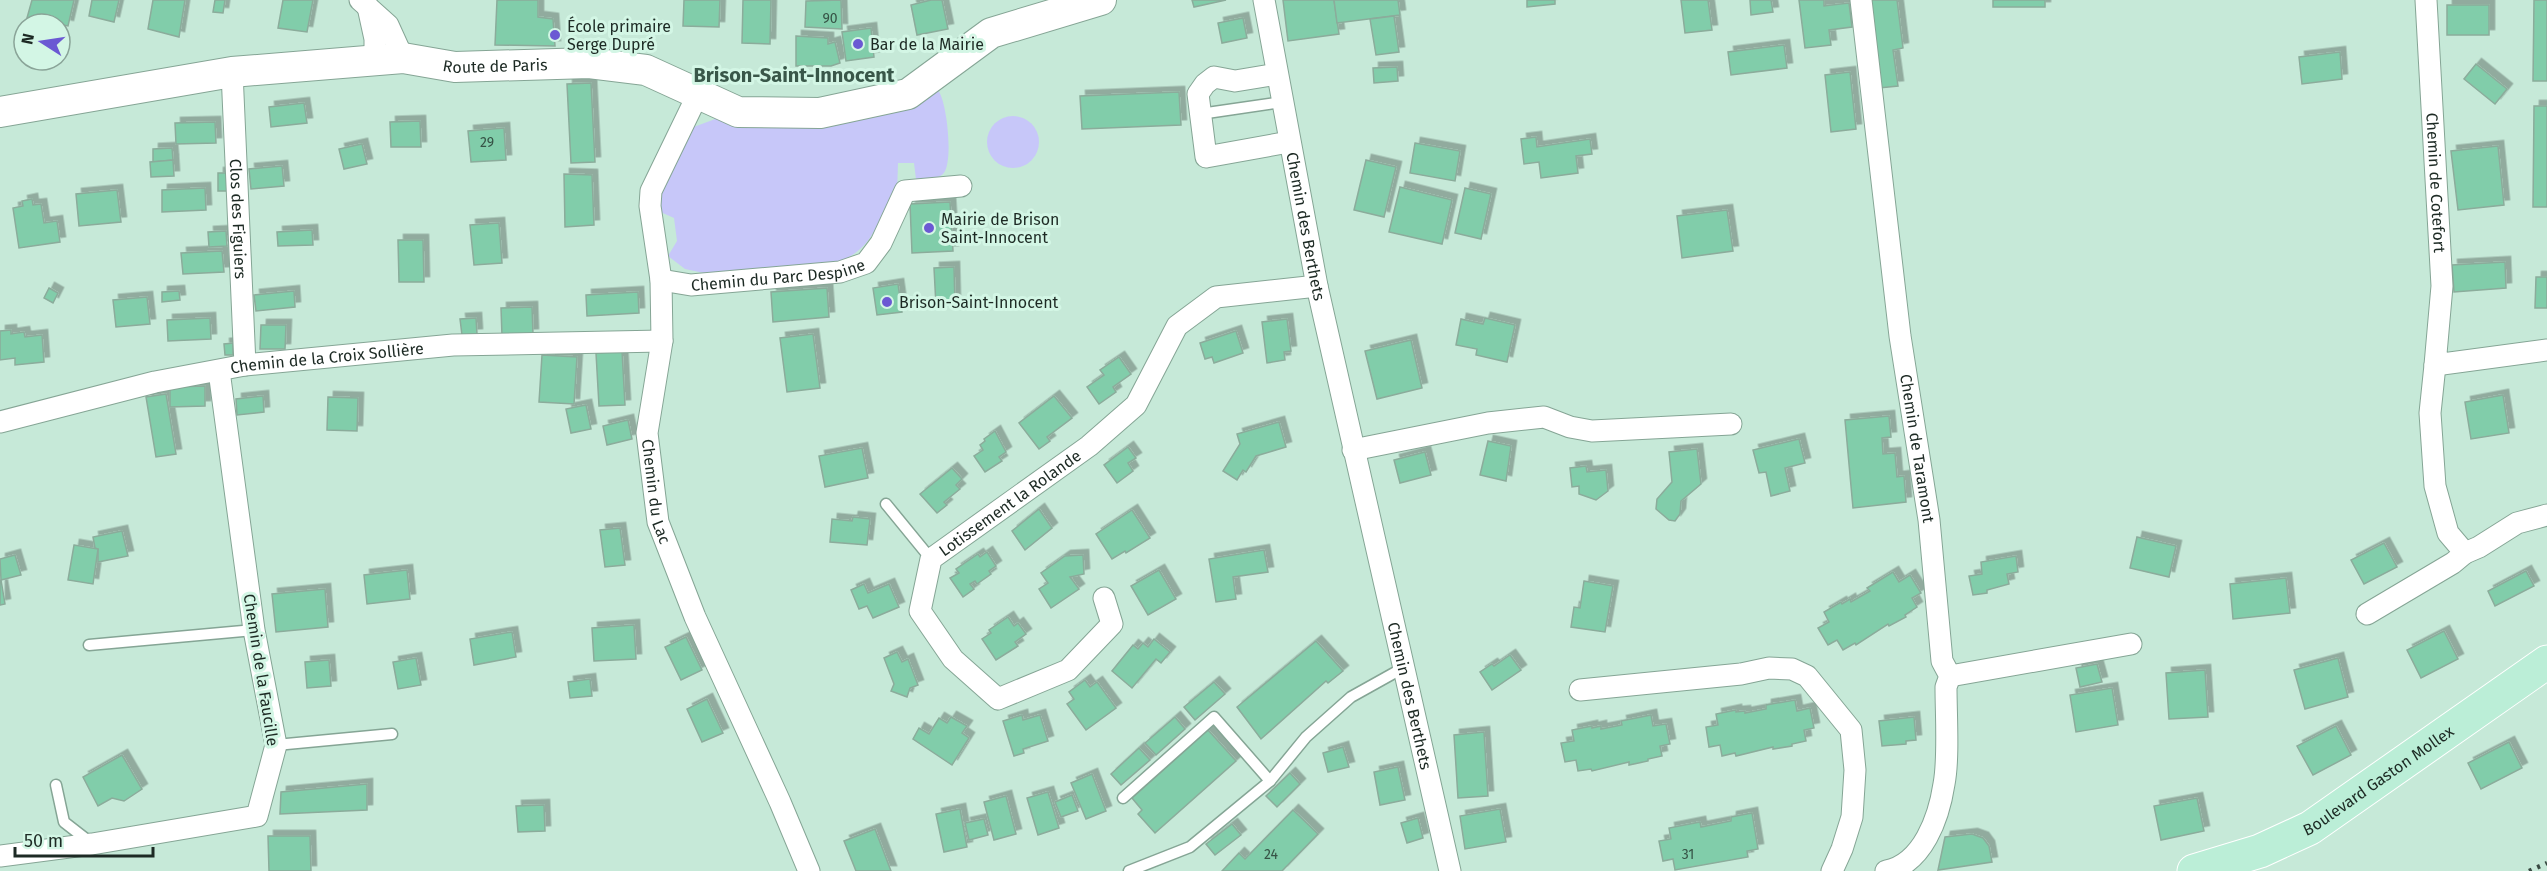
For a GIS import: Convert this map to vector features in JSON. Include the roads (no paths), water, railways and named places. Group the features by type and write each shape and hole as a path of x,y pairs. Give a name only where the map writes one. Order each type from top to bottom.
{"main road":[{"name":"Boulevard Gaston Mollex","path":"2194,871 2260,850 2310,828 2547,662"}],"street":[{"name":"Route de Paris","path":"0,112 232,72 342,64 389,58 455,67 589,63 646,70 738,112 794,114 844,110 908,94 991,33 1032,9 1101,0"},
{"name":"Chemin des Berthets","path":"1264,0 1317,285 1450,871"},
{"name":"Chemin de Taramont","path":"1861,0 1900,336 1929,520 1942,661 1950,676 1946,687 1945,783 1939,805 1930,830 1910,862 1886,871"},
{"name":"Chemin de Cotefort","path":"2426,0 2442,286 2430,413 2434,486 2448,534 2465,553"},
{"path":"364,4 375,39 389,58"},
{"path":"364,4 388,25 389,58"},
{"name":"Clos des Figuiers","path":"232,72 245,365"},
{"path":"1277,74 1235,81 1214,77 1205,84 1198,94 1206,157 1289,142"},
{"name":"Chemin du Lac","path":"698,93 651,191 650,206 661,280 662,341 647,433 658,522 696,616 809,871"},
{"name":"Chemin du Parc Despine","path":"661,280 691,285 840,272 866,263 881,243 905,192 961,186"},
{"name":"Lotissement la Rolande","path":"1104,598 1112,624 1068,670 998,699 953,659 920,611 931,559 1089,446 1136,405 1177,326 1216,297 1317,285"},
{"name":"Chemin de la Croix Sollière","path":"0,422 155,382 245,365 453,345 662,341"},
{"path":"2434,365 2547,350"},
{"name":"Chemin de la Faucille","path":"0,856 92,844 257,816 276,745 254,630 219,371"},
{"path":"1353,450 1488,423 1544,417 1570,428 1592,431 1731,424"},
{"path":"2367,614 2517,523 2547,515"},
{"path":"1950,676 2131,644"},
{"path":"1580,690 1741,674 1768,668 1792,669 1807,676 1851,730 1855,770 1852,817 1832,871"}],"lane":[{"path":"1200,114 1282,102"},
{"path":"886,504 931,559"},
{"path":"89,645 254,630"},
{"path":"1129,871 1190,847 1270,781 1306,736 1351,697 1403,668"},
{"path":"1123,798 1214,717 1270,781"},
{"path":"276,745 392,734"},
{"path":"56,785 64,822 92,844"}],"railway":[{"path":"2529,871 2547,863"}],"place":[{"name":"École primaire Serge Dupré","path":"555,35"},
{"name":"Bar de la Mairie","path":"858,44"},
{"name":"Mairie de Brison Saint-Innocent","path":"929,228"},
{"name":"Brison-Saint-Innocent","path":"887,302"}],"district":[{"name":"Brison-Saint-Innocent","path":"794,75"}]}
